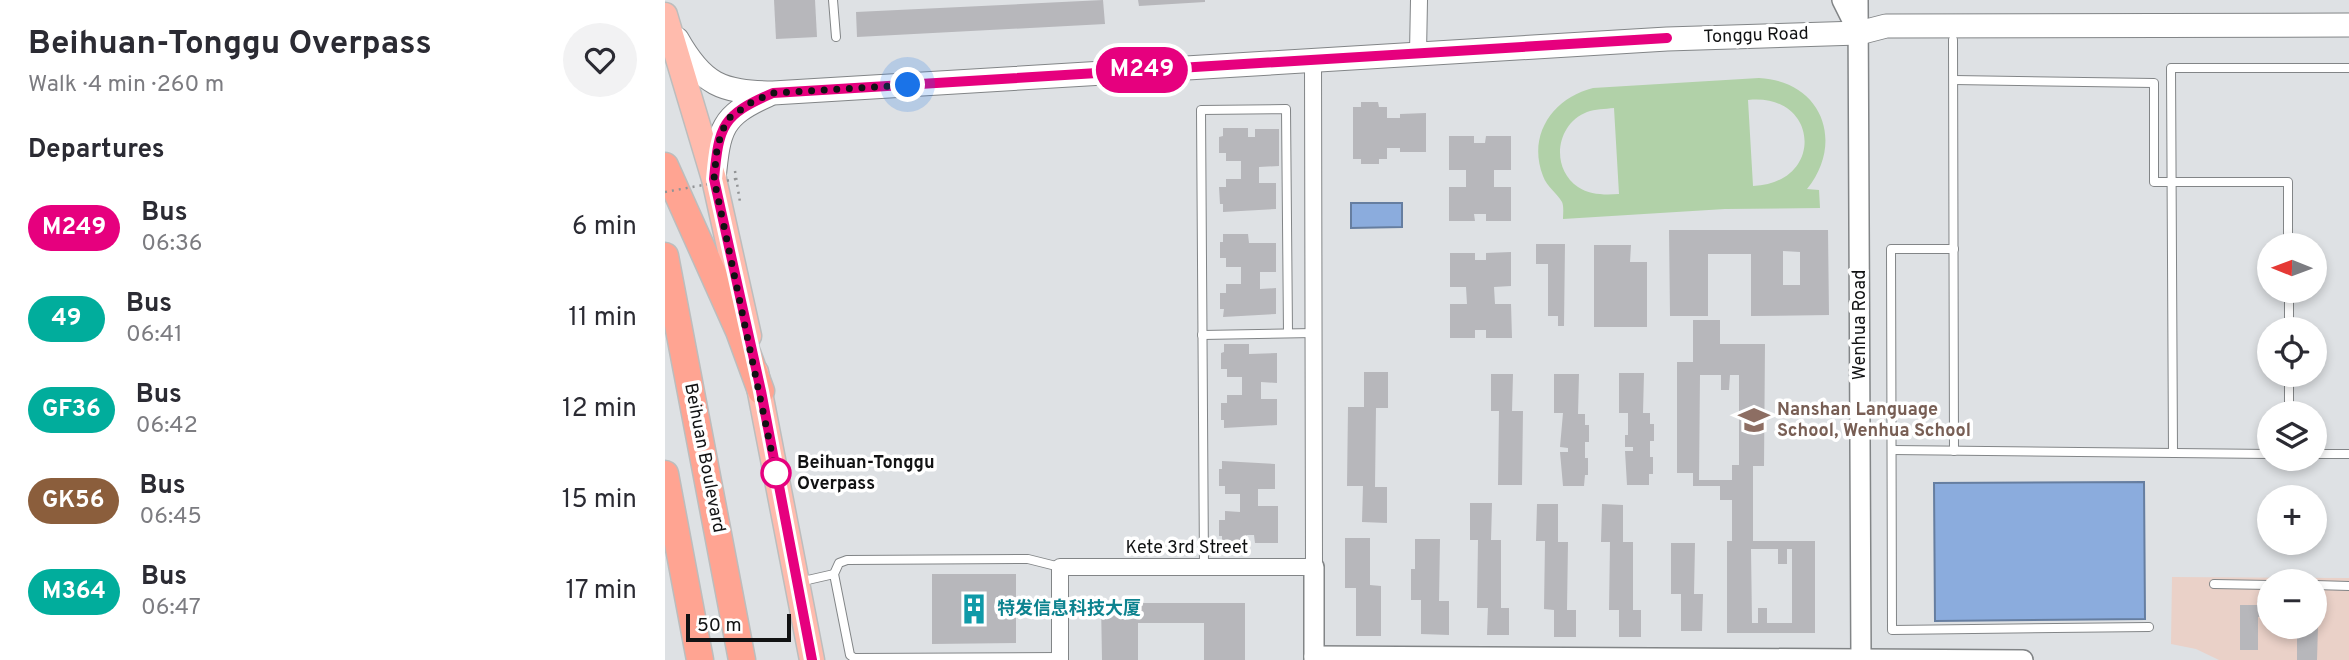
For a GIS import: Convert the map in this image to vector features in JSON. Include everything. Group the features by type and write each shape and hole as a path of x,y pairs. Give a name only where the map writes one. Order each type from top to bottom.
{"highway":[{"path":"665,166 739,331 761,391"},
{"name":"Beihuan Boulevard","path":"665,256 742,660"},
{"path":"665,474 700,660"}],"main road":[{"name":"Tonggu Road","path":"666,19 695,69 709,80 744,93 1667,38 1859,33 1886,26 2349,25"},
{"path":"666,19 714,179 761,391 812,660"},
{"name":"Tonggu Road","path":"1859,33 1887,40 2349,39"},
{"path":"714,179 717,149 729,118 738,110 773,93"}],"street":[{"path":"1418,53 1419,0"},
{"path":"1842,0 1859,33"},
{"name":"Wenhua Road","path":"1858,0 1861,659"},
{"path":"1313,60 1314,658 2023,660"},
{"path":"1060,567 1060,659"},
{"name":"Kete 3rd Street","path":"1060,567 1314,567"}],"lane":[{"path":"833,0 836,37"},
{"path":"1953,40 1954,451"},
{"path":"2173,453 2171,68 2349,68"},
{"path":"1954,80 2154,83 2154,182 2288,182 2288,233"},
{"path":"1204,567 1201,110 1286,109 1288,333"},
{"path":"1954,249 1891,249 1892,630 2150,627"},
{"path":"1202,335 1314,333"},
{"path":"1892,450 2257,454"},
{"path":"2327,454 2349,454"},
{"path":"1060,567 1028,559 847,560 836,566 834,574 850,655 854,658 1060,659"},
{"path":"797,582 834,574"},
{"path":"2214,584 2257,585"},
{"path":"2327,585 2349,586"}],"path":[{"path":"665,192 736,179 740,204"}],"shaded area":[{"path":"2172,577 2257,577 2257,639 2327,639 2327,578 2349,578 2349,660 2219,660 2196,649 2171,644"}],"green space":[{"path":"1759,78 1781,82 1798,90 1812,102 1821,117 1825,134 1824,152 1818,171 1807,189 1819,190 1820,208 1725,209 1563,219 1562,202 1543,176 1538,146 1541,133 1555,109 1566,100 1593,88","holes":["1748,100 1772,101 1789,110 1800,123 1804,139 1802,155 1793,170 1777,181 1753,186","1614,108 1619,194 1587,192 1569,179 1563,169 1560,158 1563,136 1569,126 1587,112"]}],"water":[{"path":"1351,203 1402,203 1402,227 1351,228"},
{"path":"2144,482 2145,619 1935,621 1934,483"}],"building":[{"path":"774,0 815,0 817,37 776,39"},
{"path":"1103,0 1105,24 857,37 856,12"},
{"path":"1138,0 1205,0 1205,2 1139,6"},
{"path":"1361,102 1378,102 1379,107 1387,107 1387,118 1400,118 1400,114 1426,113 1426,152 1400,152 1400,148 1387,148 1387,159 1379,159 1379,164 1361,164 1361,159 1353,159 1353,107 1361,107"},
{"path":"1223,128 1248,128 1248,137 1255,137 1255,129 1279,129 1279,166 1259,167 1259,183 1276,183 1276,209 1223,212 1219,187 1226,187 1226,179 1241,179 1241,161 1226,161 1226,153 1219,153 1219,137 1223,136"},
{"path":"1449,136 1474,136 1474,143 1485,143 1486,136 1511,136 1511,170 1494,170 1494,187 1511,187 1511,221 1486,221 1486,214 1474,214 1475,221 1449,221 1449,187 1466,187 1466,170 1449,170"},
{"path":"1669,230 1828,230 1829,315 1751,316 1751,254 1708,254 1708,316 1670,316","holes":["1783,251 1800,252 1800,285 1783,285"]},
{"path":"1223,234 1248,234 1249,243 1276,243 1276,272 1260,272 1260,289 1276,288 1276,314 1223,317 1220,293 1226,293 1226,284 1241,284 1241,267 1226,267 1226,258 1220,258"},
{"path":"1536,244 1565,244 1564,326 1558,326 1558,316 1548,316 1548,264 1536,264"},
{"path":"1594,245 1631,245 1630,262 1647,262 1647,327 1594,327"},
{"path":"1511,252 1511,286 1494,287 1495,304 1511,304 1512,338 1486,338 1486,330 1475,330 1475,338 1450,338 1450,304 1467,304 1466,287 1450,287 1450,253 1475,253 1475,260 1486,260 1486,253"},
{"path":"1693,320 1720,320 1720,344 1765,344 1764,466 1753,466 1753,541 1815,541 1815,633 1727,633 1727,541 1732,541 1732,500 1720,500 1720,486 1693,486 1693,473 1677,473 1677,362 1693,362","holes":["1700,375 1721,375 1721,390 1729,390 1730,375 1739,375 1739,465 1732,465 1732,480 1699,480","1751,549 1778,549 1778,564 1787,564 1787,549 1792,549 1792,623 1767,623 1767,608 1758,608 1758,623 1752,623"]},
{"path":"1224,344 1249,344 1249,354 1277,353 1277,383 1261,382 1261,399 1277,399 1277,425 1224,428 1221,403 1227,403 1227,395 1242,395 1242,377 1227,377 1227,369 1221,369"},
{"path":"1364,372 1388,372 1388,408 1376,408 1375,487 1387,487 1387,523 1362,522 1363,486 1347,486 1348,407 1364,407"},
{"path":"1619,373 1644,373 1643,413 1650,413 1650,424 1654,424 1654,441 1650,441 1653,474 1649,474 1649,485 1627,485 1625,451 1633,451 1633,447 1625,447 1628,413 1619,413"},
{"path":"1491,374 1513,374 1512,411 1523,411 1522,485 1498,485 1499,411 1491,411"},
{"path":"1554,374 1579,374 1578,414 1585,414 1585,425 1589,425 1589,442 1585,442 1588,475 1585,475 1584,486 1563,486 1560,452 1568,452 1568,448 1560,447 1563,413 1554,413"},
{"path":"1222,461 1275,464 1275,489 1258,489 1258,506 1278,506 1278,543 1255,543 1254,535 1247,535 1247,544 1222,544 1219,520 1225,520 1225,511 1240,512 1240,494 1225,494 1225,486 1219,486"},
{"path":"1470,503 1492,503 1491,540 1501,540 1501,608 1509,608 1509,635 1487,635 1488,608 1477,608 1478,540 1470,540"},
{"path":"1537,504 1558,504 1558,542 1568,542 1567,610 1576,610 1576,637 1554,637 1554,610 1544,609 1545,541 1536,541"},
{"path":"1602,504 1623,505 1623,542 1633,542 1633,610 1641,610 1641,637 1619,637 1619,610 1609,610 1610,542 1601,542"},
{"path":"1345,538 1370,538 1370,585 1381,586 1381,636 1356,636 1356,588 1345,588"},
{"path":"1415,539 1440,539 1439,601 1449,601 1449,635 1421,634 1421,600 1411,600"},
{"path":"1671,543 1695,543 1694,594 1703,594 1702,631 1681,631 1681,594 1671,594"},
{"name":"特发信息科技大厦","path":"932,574 1016,574 1016,643 932,644"},
{"path":"1101,603 1245,603 1245,660 1204,660 1204,623 1138,623 1138,660 1102,660"},
{"path":"2240,605 2257,605 2258,650 2240,650"},
{"path":"2297,639 2318,639 2317,660 2297,660"}],"bus line":[{"name":"M249","path":"812,660 761,391 714,179 722,131 729,118 738,110 773,93 1667,38"}],"place":[{"name":"Nanshan Language School, Wenhua School","path":"1754,420"},
{"name":"Beihuan-Tonggu Overpass","path":"776,473"},
{"name":"特发信息科技大厦","path":"974,609"}],"route":[{"path":"776,473 761,391 714,179 722,131 729,118 738,110 773,93 908,85"}]}
